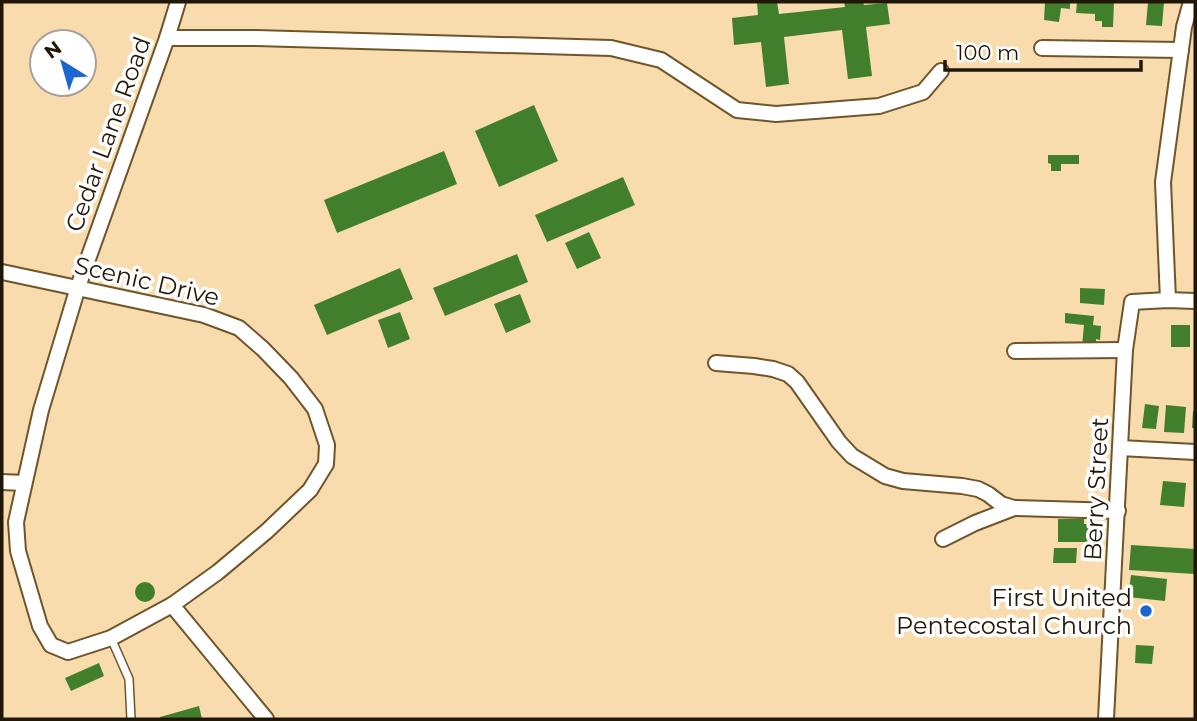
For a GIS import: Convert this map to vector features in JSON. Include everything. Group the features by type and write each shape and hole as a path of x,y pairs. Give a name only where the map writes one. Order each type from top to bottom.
{"street":[{"name":"Cedar Lane Road","path":"111,638 68,652 51,645 40,626 18,551 16,522 41,410 78,287 178,2"},
{"path":"1191,2 1184,27 1163,182 1168,300 1195,302"},
{"path":"167,37 611,48 661,60 737,110 776,114 879,106 923,92 941,71"},
{"path":"1042,48 1181,50"},
{"name":"Scenic Drive","path":"2,272 204,315 239,328 282,368 315,409 327,445 326,464 310,490 267,531 172,606 111,638"},
{"name":"Berry Street","path":"1106,719 1125,350 1132,302 1168,300"},
{"path":"1015,351 1125,350"},
{"path":"716,363 754,366 788,374 797,382 852,456 885,476 903,481 978,489 1014,508 1118,511"},
{"path":"1120,448 1195,452"},
{"path":"2,482 24,483"},
{"path":"943,539 1014,508"},
{"path":"172,606 266,719"}],"lane":[{"path":"111,638 129,679 131,719"}],"building":[{"path":"757,2 777,2 779,14 845,7 844,2 863,2 864,5 887,3 890,24 866,27 872,76 848,79 842,30 784,37 789,84 766,87 761,42 734,45 732,18 758,15"},
{"path":"1045,2 1070,2 1070,9 1061,8 1059,22 1044,20"},
{"path":"1077,2 1114,2 1113,27 1102,27 1102,21 1095,21 1095,14 1076,13"},
{"path":"1148,2 1164,2 1162,26 1146,25"},
{"path":"534,105 558,161 499,187 475,131"},
{"path":"444,151 457,184 337,233 324,200"},
{"path":"1048,155 1079,155 1079,164 1061,164 1061,171 1051,171"},
{"path":"623,177 635,205 547,242 535,215"},
{"path":"589,232 601,258 577,269 565,243"},
{"path":"517,254 528,282 445,316 433,288"},
{"path":"400,268 413,299 327,335 314,305"},
{"path":"1080,288 1105,289 1104,305 1080,303"},
{"path":"520,294 531,322 506,333 494,304"},
{"path":"400,312 410,339 388,348 378,320"},
{"path":"1065,313 1094,316 1093,325 1101,326 1100,340 1096,339 1096,347 1082,346 1084,325 1065,323"},
{"path":"1171,325 1190,325 1190,347 1171,347"},
{"path":"1145,404 1159,406 1156,429 1142,428"},
{"path":"1166,405 1186,407 1184,433 1164,432"},
{"path":"1195,411 1195,428 1192,428"},
{"path":"1163,481 1186,483 1184,507 1160,505"},
{"path":"1058,519 1084,519 1084,524 1092,524 1092,542 1058,542"},
{"path":"1131,545 1195,549 1195,574 1129,570"},
{"path":"1054,548 1077,548 1076,563 1053,563"},
{"path":"1131,575 1167,579 1165,601 1128,597"},
{"path":"145,582 152,585 155,592 152,599 145,602 138,599 135,592 138,585"},
{"path":"1136,645 1154,646 1152,664 1135,663"},
{"path":"99,663 104,676 71,691 65,678"},
{"path":"199,706 202,719 160,717"}],"place":[{"name":"First United Pentecostal Church","path":"1146,611"}]}
